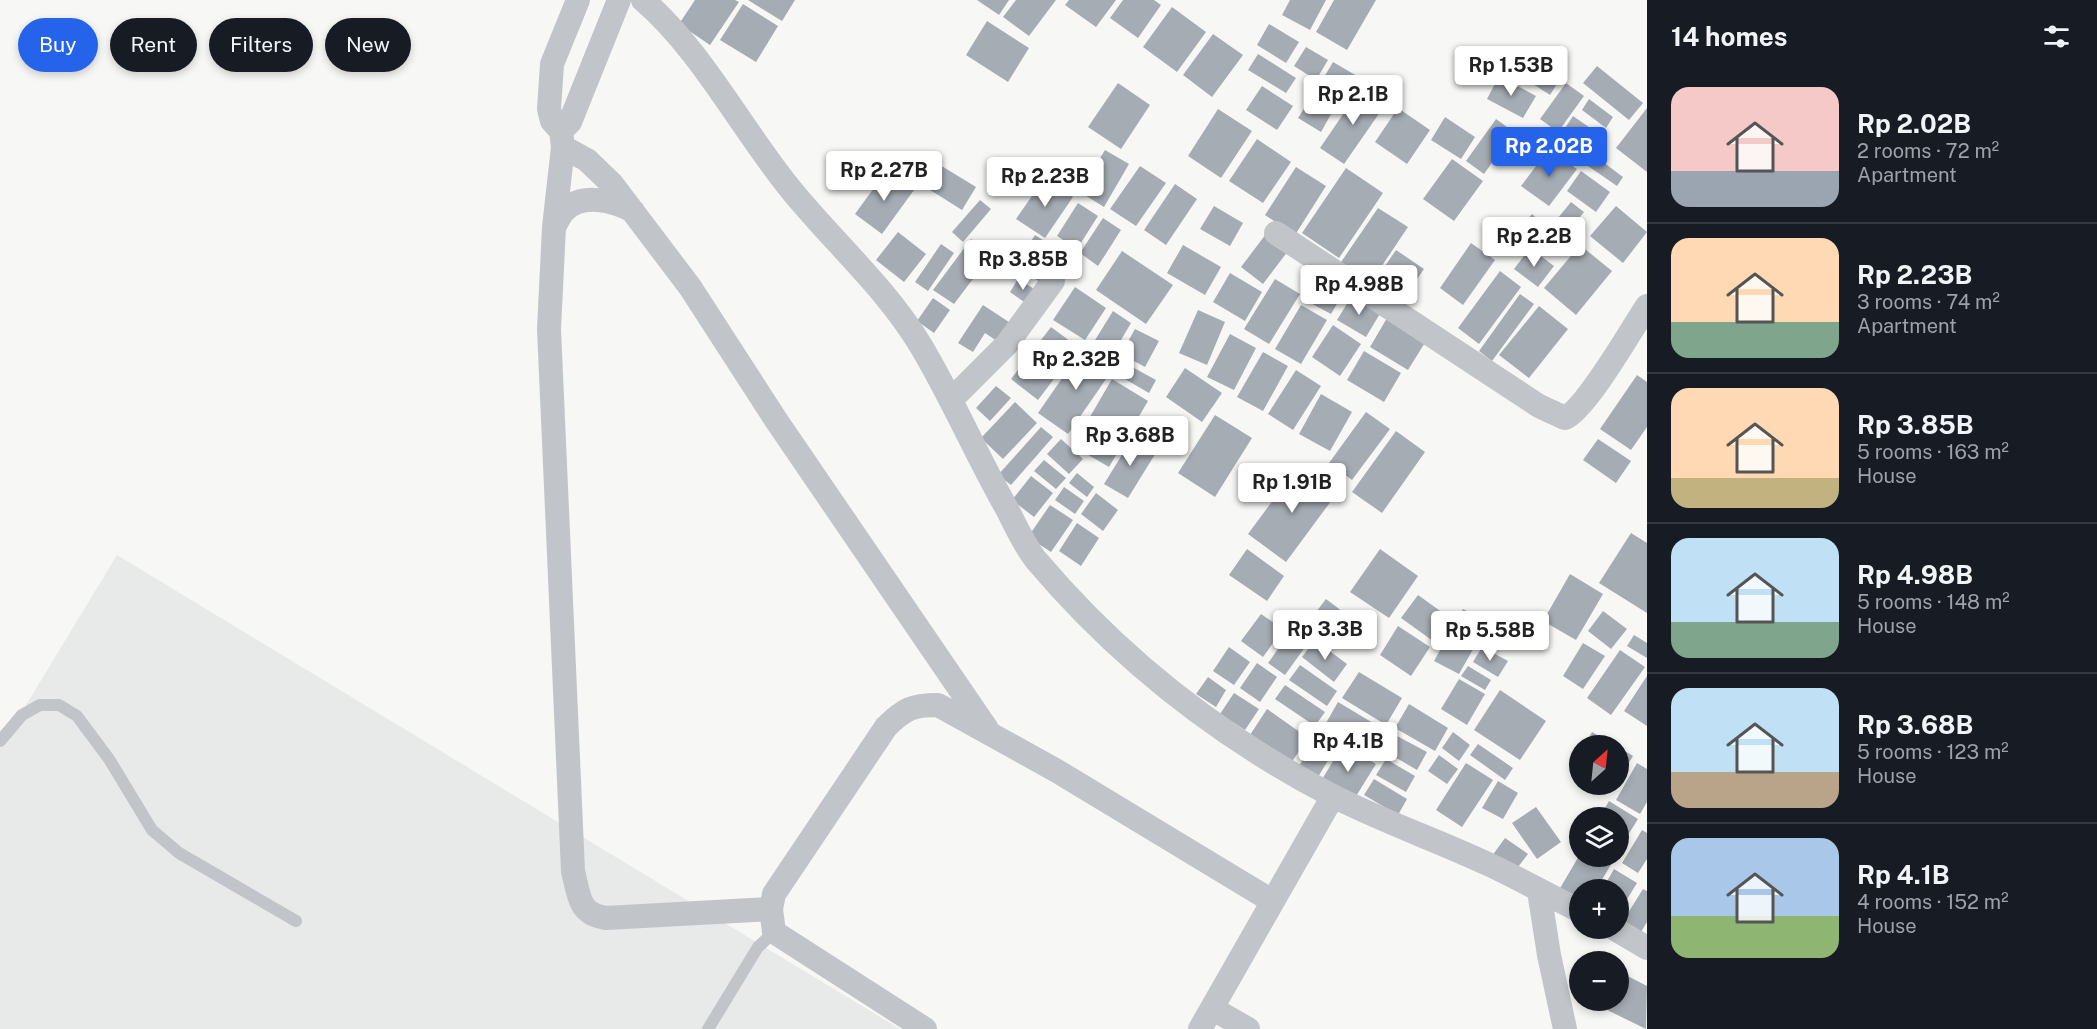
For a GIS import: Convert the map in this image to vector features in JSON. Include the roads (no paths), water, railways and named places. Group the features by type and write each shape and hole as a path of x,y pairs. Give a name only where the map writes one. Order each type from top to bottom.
{"street":[{"path":"578,0 552,64 549,109 552,121 562,139 587,159 612,184 690,287 776,420 991,734"},
{"path":"619,0 562,139 554,227 549,329 558,513 561,647 573,871 583,906 593,916 606,918 773,920 925,1029"},
{"path":"643,0 668,8 693,55 785,183 900,315 951,400 986,472 1033,556 1078,607 1166,690 1272,763 1333,796 1491,865 1569,906"},
{"path":"554,227 565,210 586,200 622,205 635,212"},
{"path":"1276,233 1539,406 1565,418 1571,415 1585,399 1647,306"},
{"path":"951,400 1007,344 1053,281"},
{"path":"773,920 774,894 886,727 902,712 918,705 938,705 991,734 1057,771 1272,901"},
{"path":"1200,1029 1333,796"},
{"path":"1539,891 1549,954 1565,1029"},
{"path":"1629,937 1647,948"},
{"path":"1213,1009 1248,1029"}],"lane":[{"path":"0,741 22,715 40,705 59,705 77,716 109,759 152,830 179,853 296,921"},
{"path":"708,1029 773,920"}]}
